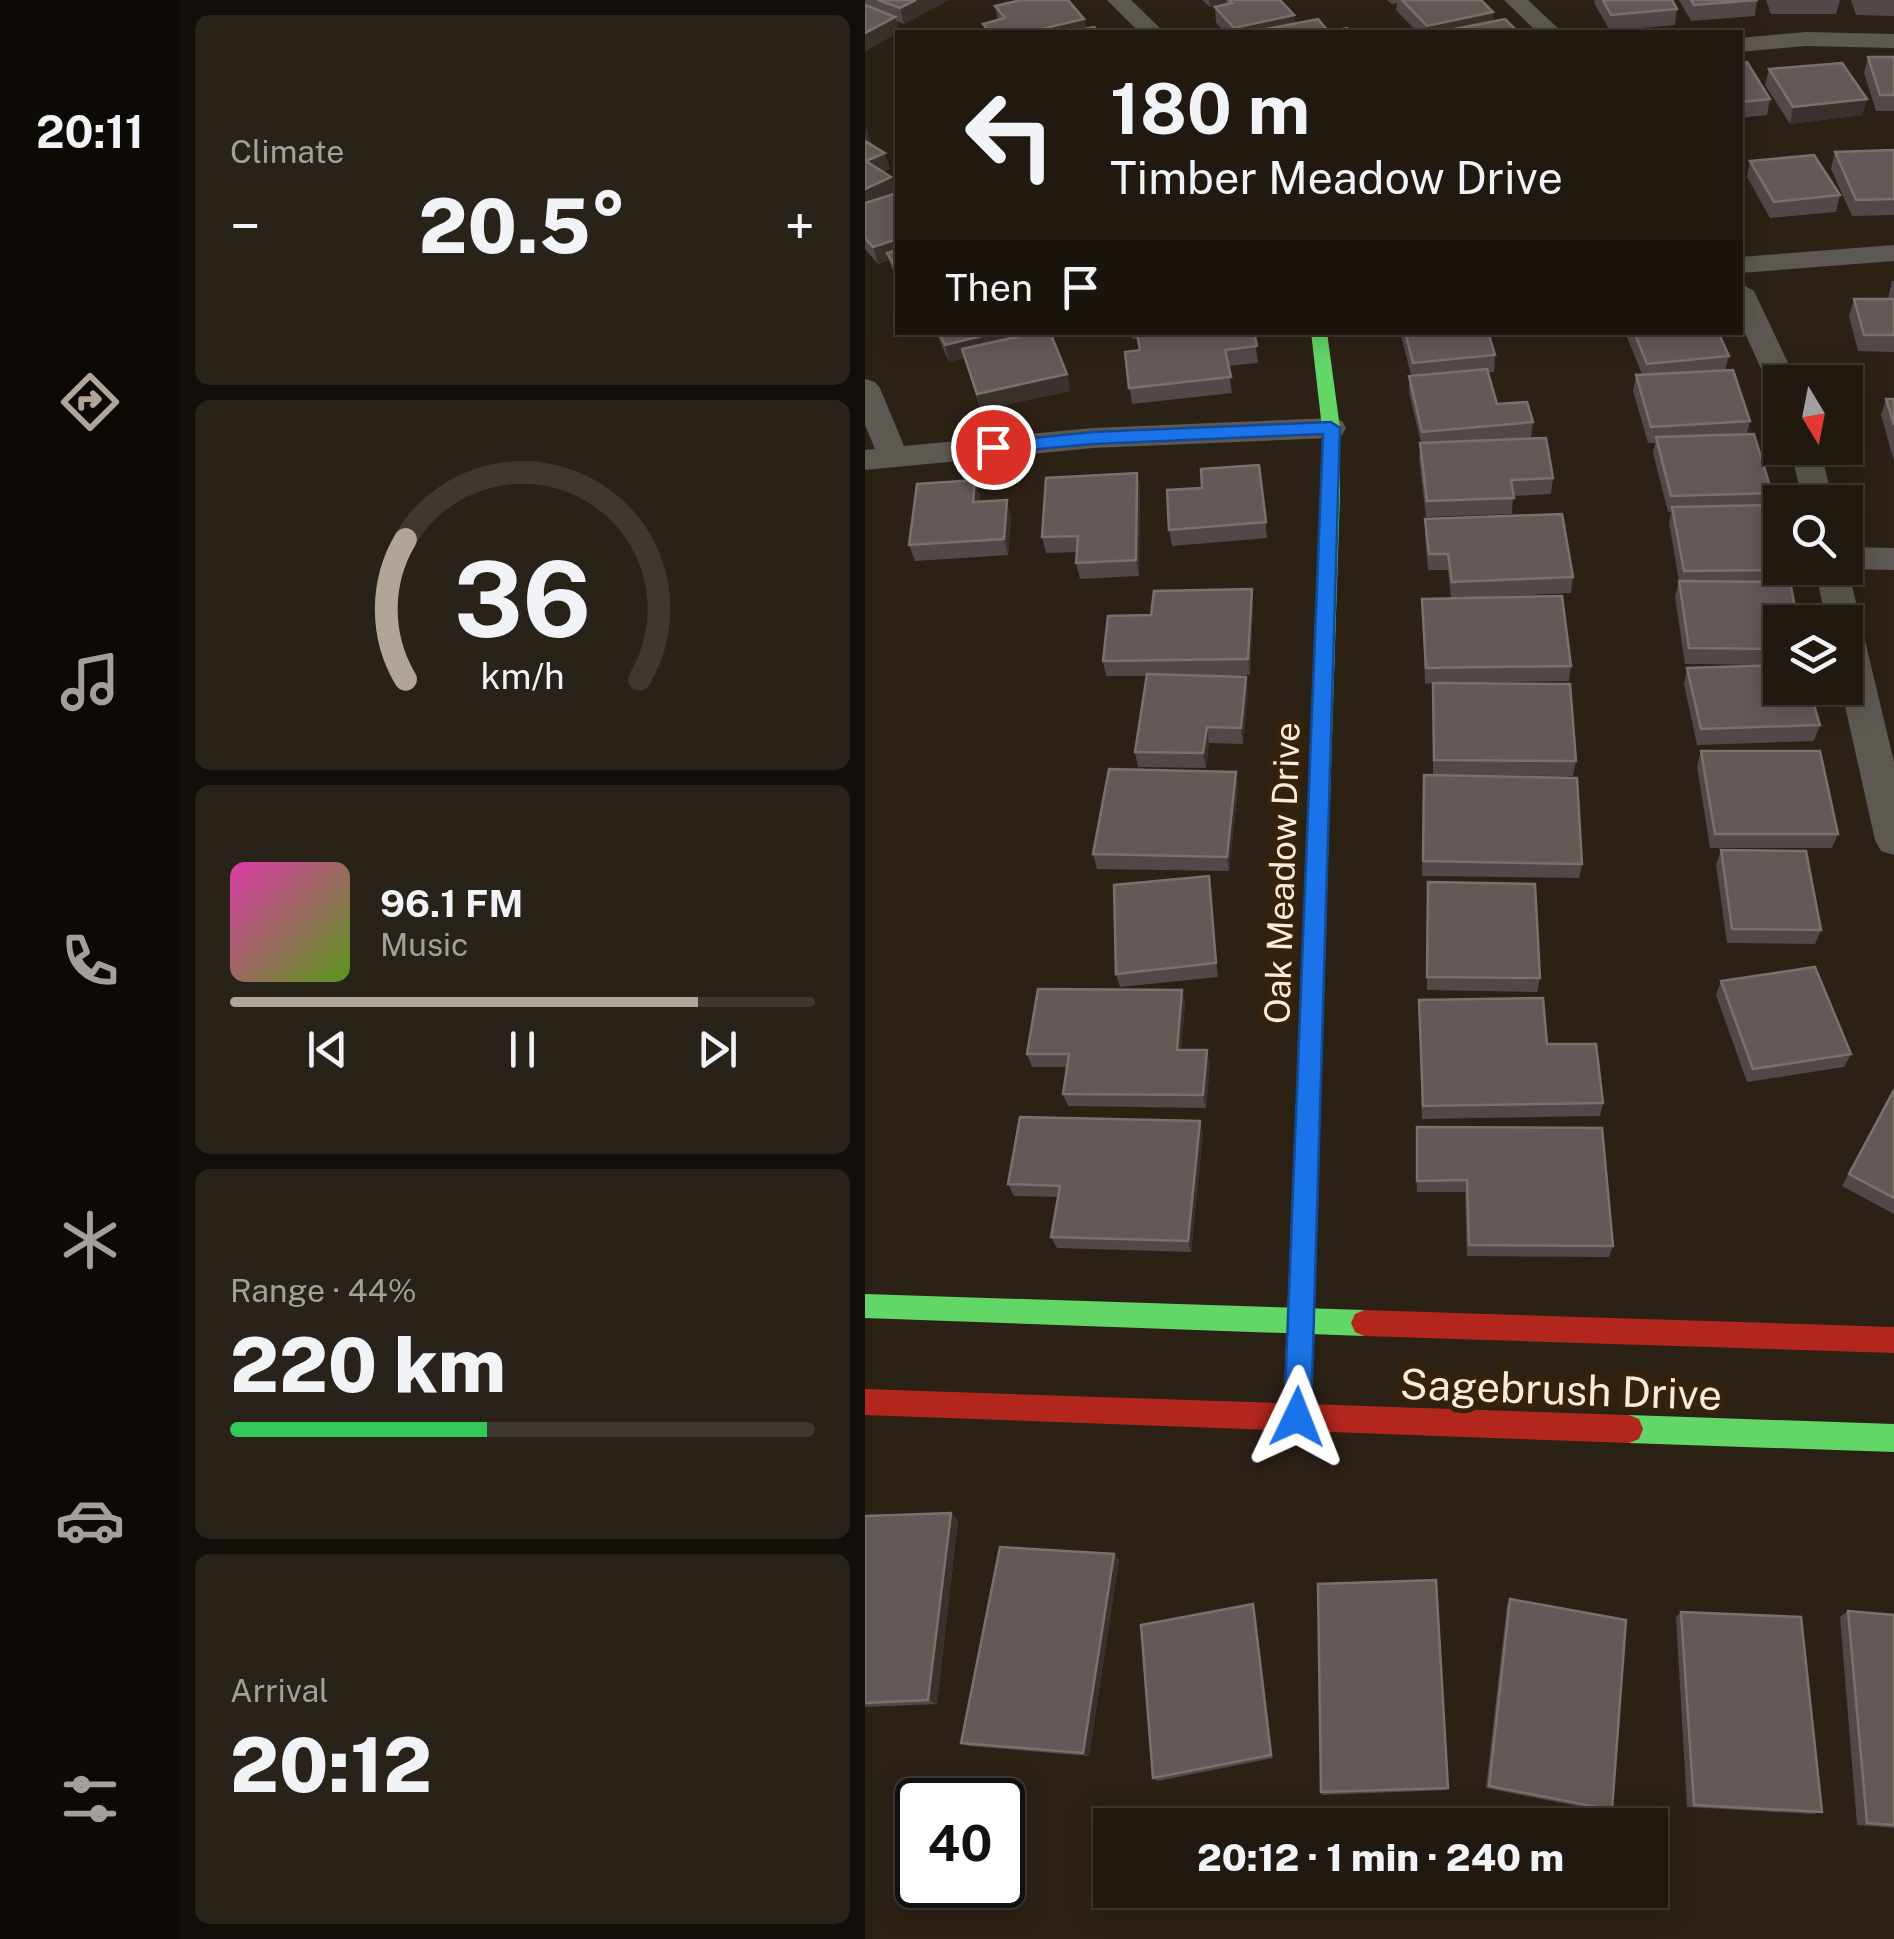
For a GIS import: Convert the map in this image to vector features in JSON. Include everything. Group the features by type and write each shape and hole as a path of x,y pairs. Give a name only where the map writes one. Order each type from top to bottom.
{"street":[{"path":"1118,0 1151,30"},
{"path":"1515,0 1549,30"},
{"path":"1743,45 1805,39 1894,42"},
{"path":"1743,265 1894,253"},
{"path":"1743,297 1773,365"},
{"name":"Oak Meadow Drive","path":"1297,1417 1331,428 1319,335"},
{"path":"865,388 879,458 1093,438 1331,428"},
{"path":"1863,558 1894,558"},
{"path":"1862,705 1894,840"},
{"name":"Sagebrush Drive","path":"865,1306 1894,1340"},
{"name":"Sagebrush Drive","path":"865,1402 1894,1438"}],"building":[{"path":"878,0 916,0 900,8"},
{"path":"1021,0 1068,0 1084,19 1037,30 988,30 983,24 1005,18 995,6"},
{"path":"1229,0 1280,0 1294,15 1234,28 1215,7 1232,3"},
{"path":"1402,0 1481,0 1493,12 1427,26"},
{"path":"1603,0 1672,0 1677,9 1611,15"},
{"path":"1691,0 1758,0 1694,5"},
{"path":"865,5 895,17 865,33"},
{"path":"1318,19 1327,30 1260,30"},
{"path":"1505,19 1516,30 1449,30"},
{"path":"1868,57 1894,57 1894,95 1880,95"},
{"path":"1747,62 1770,99 1743,102 1743,63"},
{"path":"1842,63 1867,99 1793,107 1769,69"},
{"path":"865,141 885,153 866,161 891,177 865,189"},
{"path":"1894,150 1894,199 1856,200 1835,152"},
{"path":"1814,155 1840,195 1774,202 1750,161"},
{"path":"895,194 895,240 873,247 865,238 865,203"},
{"path":"895,251 895,267 887,253"},
{"path":"1854,299 1894,299 1894,335 1864,335"},
{"path":"940,335 986,335 945,345"},
{"path":"1025,335 1051,335 1067,374 977,394 962,349"},
{"path":"1137,335 1255,335 1257,346 1225,350 1231,377 1129,388 1125,352 1140,350"},
{"path":"1406,335 1489,335 1495,355 1413,363"},
{"path":"1635,335 1719,335 1729,356 1647,364"},
{"path":"1487,369 1497,404 1527,402 1533,422 1422,432 1409,376"},
{"path":"1733,370 1750,421 1651,427 1636,375"},
{"path":"1886,399 1894,399 1894,425"},
{"path":"1754,434 1770,485 1763,485 1763,493 1671,496 1656,437"},
{"path":"1546,438 1553,478 1511,480 1514,498 1427,501 1420,443"},
{"path":"1259,465 1266,522 1169,530 1167,490 1202,488 1201,469"},
{"path":"1137,473 1136,560 1076,563 1078,536 1042,537 1046,478"},
{"path":"975,480 973,502 1007,500 1004,539 909,545 917,484"},
{"path":"1763,505 1763,570 1684,571 1672,507"},
{"path":"1562,514 1573,577 1452,582 1448,554 1429,554 1425,519"},
{"path":"1679,581 1791,585 1795,605 1763,605 1763,649 1689,648"},
{"path":"1252,589 1248,659 1103,661 1108,616 1151,615 1154,591"},
{"path":"1562,596 1571,666 1426,668 1422,599"},
{"path":"1763,666 1763,705 1814,705 1820,725 1701,729 1687,668"},
{"path":"1147,674 1246,677 1241,728 1207,727 1203,753 1135,752"},
{"path":"1433,683 1570,684 1576,761 1434,760"},
{"path":"1701,751 1820,751 1838,834 1715,834"},
{"path":"1109,769 1236,772 1227,857 1093,854"},
{"path":"1424,775 1577,778 1582,864 1423,861"},
{"path":"1721,850 1806,851 1821,930 1732,929"},
{"path":"1209,876 1216,963 1116,974 1114,885"},
{"path":"1428,882 1535,884 1540,978 1427,977"},
{"path":"1815,967 1851,1054 1753,1069 1721,981"},
{"path":"1038,989 1182,990 1177,1050 1207,1050 1203,1095 1063,1094 1069,1054 1027,1054"},
{"path":"1543,998 1547,1044 1596,1044 1603,1103 1423,1106 1419,1000"},
{"path":"1894,1090 1894,1198 1849,1174"},
{"path":"1020,1117 1200,1121 1188,1241 1051,1237 1060,1186 1008,1184"},
{"path":"1417,1127 1602,1128 1613,1246 1469,1245 1467,1180 1417,1181"},
{"path":"951,1513 928,1700 865,1703 865,1516"},
{"path":"1000,1547 1114,1554 1083,1753 961,1743"},
{"path":"1436,1580 1448,1788 1321,1792 1318,1584"},
{"path":"1510,1599 1626,1620 1612,1808 1489,1786"},
{"path":"1253,1604 1271,1755 1153,1778 1141,1625"},
{"path":"1848,1611 1894,1615 1894,1825 1867,1823"},
{"path":"1681,1612 1801,1617 1822,1812 1694,1805"}],"traffic: fast":[{"path":"1317,861 1331,492 1331,428 1319,335"},
{"path":"865,1306 1364,1323"},
{"path":"1629,1429 1894,1438"}],"traffic: slow":[{"path":"1297,1417 1317,861"}],"traffic: jam":[{"path":"1364,1323 1894,1340"},
{"path":"865,1402 1629,1429"}],"route":[{"path":"993,447 1093,438 1331,428 1297,1417"}]}
